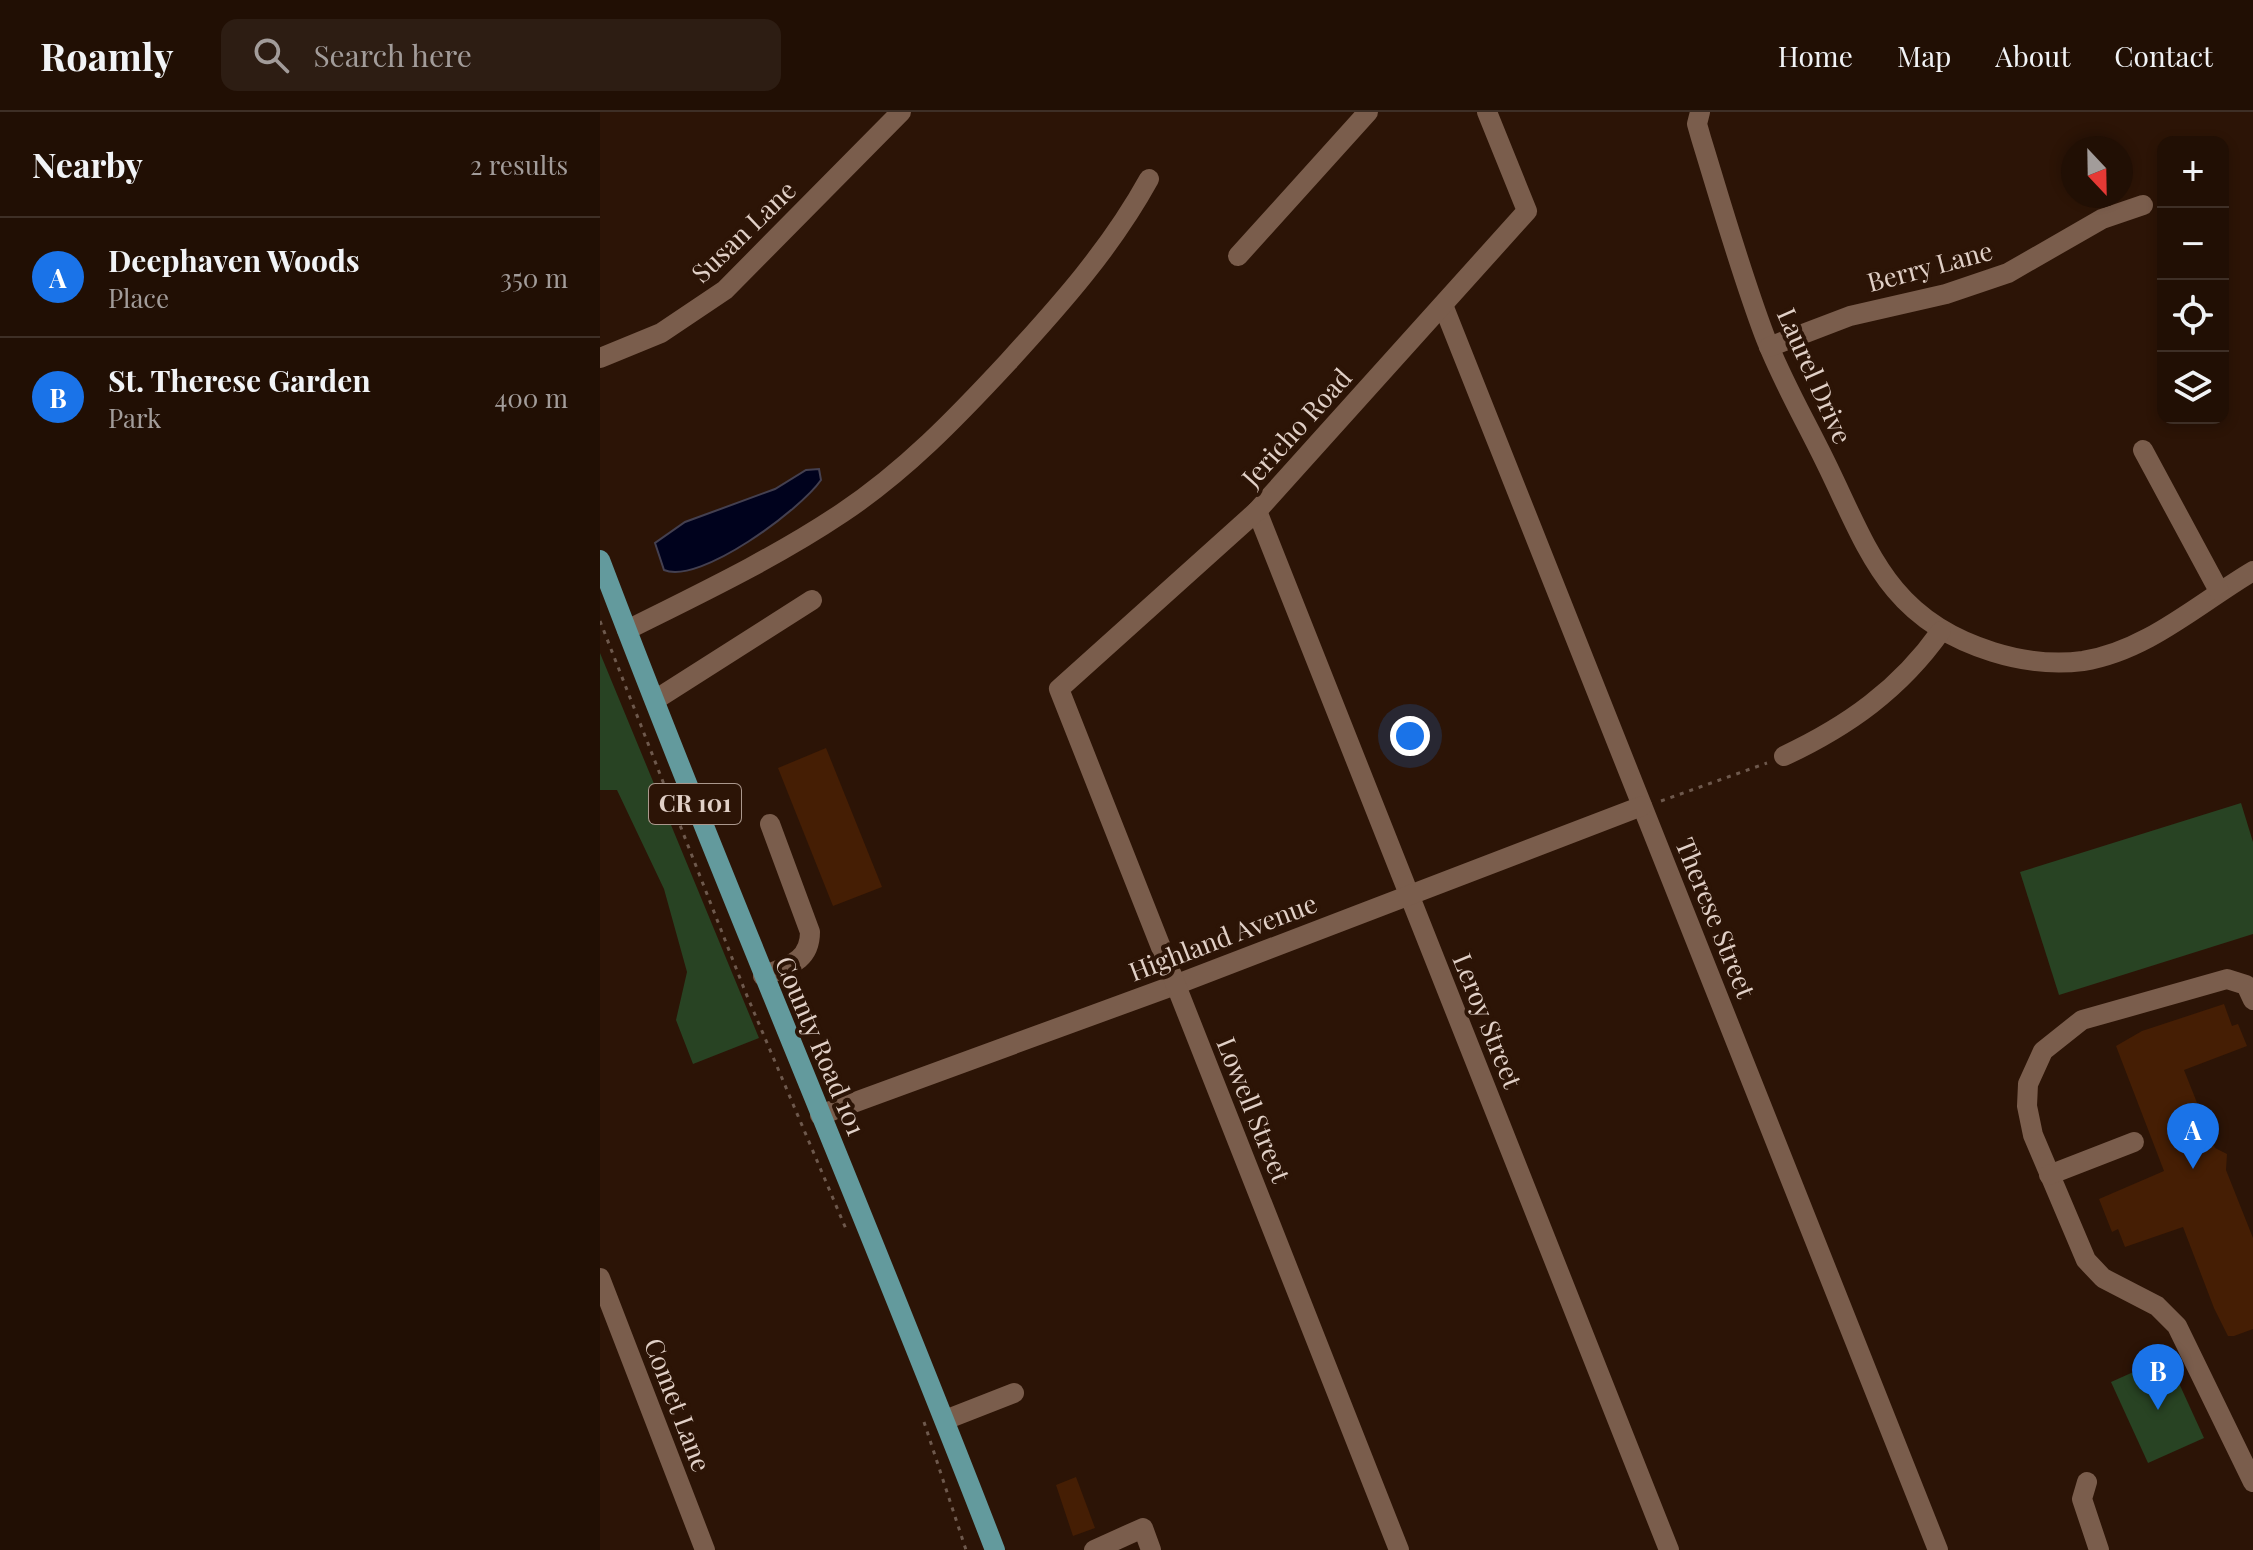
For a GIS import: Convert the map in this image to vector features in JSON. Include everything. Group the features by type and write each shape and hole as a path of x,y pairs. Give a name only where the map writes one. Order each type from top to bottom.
{"main road":[{"name":"County Road 101","path":"600,560 763,976 995,1550"}],"street":[{"name":"Susan Lane","path":"600,358 661,333 725,290 901,112"},
{"path":"1238,256 1368,112"},
{"name":"Jericho Road","path":"1059,689 1257,511 1527,211 1487,112"},
{"name":"Laurel Drive","path":"1700,112 1697,124 1701,138 1769,347 1871,555 1902,599 1941,631"},
{"path":"627,630 801,537 898,473 952,422 1061,305 1110,244 1149,179"},
{"name":"Berry Lane","path":"1769,347 1850,316 1946,294 2008,273 2102,219 2143,205"},
{"name":"Therese Street","path":"1443,305 1938,1550"},
{"path":"2143,450 2219,591"},
{"name":"Leroy Street","path":"1257,511 1669,1550"},
{"path":"1784,756 1874,705 1910,671 1941,631 2007,657 2044,663 2083,661 2118,652 2150,637 2253,571"},
{"path":"655,700 812,600"},
{"name":"Lowell Street","path":"1059,689 1399,1550"},
{"name":"Highland Avenue","path":"820,1115 1175,985 1642,806"},
{"path":"763,976 802,959 810,945 810,932 770,824"},
{"path":"2253,1000 2246,985 2239,981 2217,980 2082,1020 2061,1033 2037,1063 2026,1095 2029,1120 2049,1175 2093,1270 2115,1286 2157,1306 2177,1326 2253,1482"},
{"path":"2049,1175 2134,1142"},
{"name":"Comet Lane","path":"600,1278 705,1550"},
{"path":"945,1420 1014,1393"},
{"path":"2087,1482 2082,1499 2099,1550"},
{"path":"1094,1550 1143,1528 1151,1550"}],"path":[{"path":"600,621 745,991 849,1236"},
{"path":"1642,806 1784,756"},
{"path":"923,1420 966,1550"}],"green space":[{"path":"600,653 759,1038 693,1064 676,1020 687,972 664,889 617,790 600,790"},
{"path":"2241,803 2253,842 2253,934 2059,995 2020,872"},
{"path":"2167,1357 2204,1438 2148,1463 2111,1382"}],"water":[{"path":"819,469 821,480 810,493 748,542 701,566 680,572 664,570 655,543 685,522 775,489 806,470"}],"building":[{"path":"826,748 882,887 833,906 778,768"},
{"path":"2224,1004 2232,1026 2238,1024 2247,1046 2184,1070 2215,1148 2227,1154 2226,1170 2253,1238 2253,1329 2234,1336 2228,1336 2214,1308 2183,1227 2125,1247 2118,1229 2112,1232 2099,1199 2164,1171 2116,1046 2142,1031"},
{"path":"1076,1477 1095,1528 1073,1536 1056,1485"}],"place":[{"name":"Deephaven Woods","path":"2193,1169"},
{"name":"St. Therese Garden","path":"2158,1410"}]}
